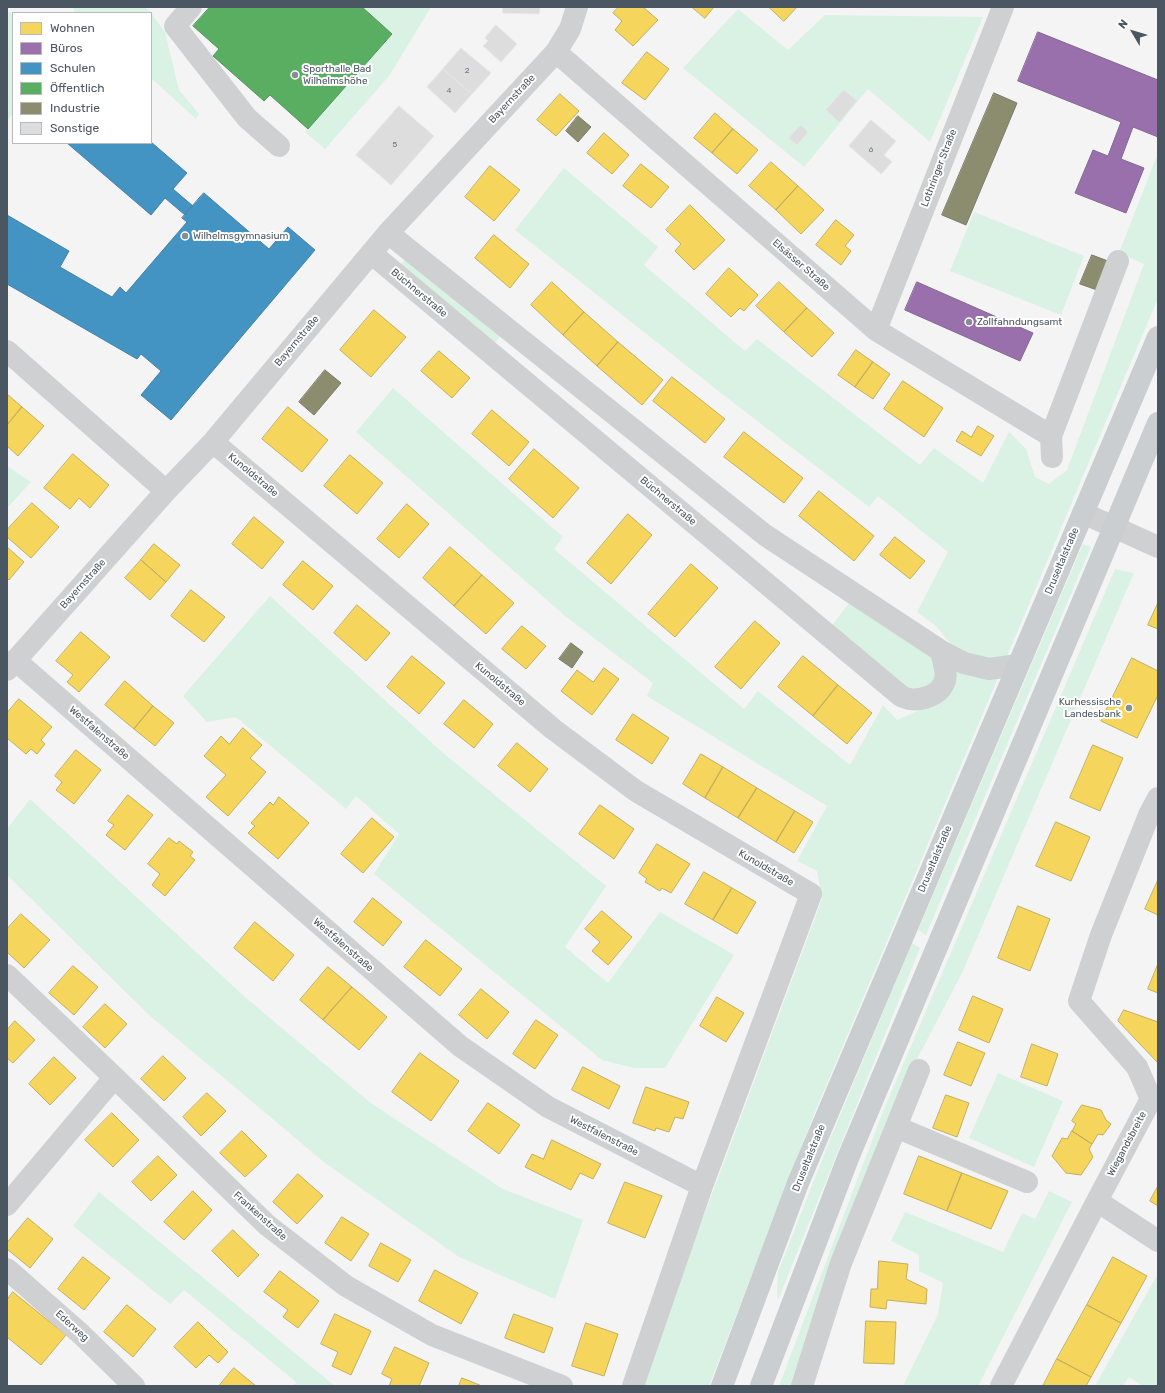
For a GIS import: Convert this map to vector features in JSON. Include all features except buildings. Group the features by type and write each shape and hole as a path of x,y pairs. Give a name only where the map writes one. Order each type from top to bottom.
{"main road":[{"name":"Druseltalstraße","path":"722,1386 798,1183 1158,337"},
{"path":"761,1386 851,1151 1158,423"}],"street":[{"path":"191,7 175,26 247,118 280,146"},
{"name":"Bayernstraße","path":"11,665 166,491 213,442 388,233 556,52 570,29 577,7"},
{"name":"Lothringer Straße","path":"876,330 1003,7"},
{"name":"Elsässer Straße","path":"556,52 876,330 1052,446 1118,261"},
{"path":"388,233 765,535 941,651 964,664 989,669 1018,665"},
{"name":"Büchnerstraße","path":"371,253 901,696 910,700 925,698 936,693 944,685 946,675 941,651"},
{"path":"7,351 166,491"},
{"name":"Kunoldstraße","path":"213,442 553,729 636,791 811,894 702,1186"},
{"path":"1083,513 1158,547"},
{"name":"Westfalenstraße","path":"11,665 460,1046 548,1107 702,1186"},
{"name":"Wiegandsbreite","path":"1001,1386 1151,1099 1137,1067 1079,1000 1102,935 1158,798"},
{"name":"Frankenstraße","path":"7,975 267,1225 346,1286 432,1335 562,1386"},
{"path":"802,1386 841,1263 919,1070"},
{"path":"12,1199 114,1078"},
{"path":"896,1127 1027,1182"},
{"path":"633,1386 702,1186"},
{"path":"1097,1201 1158,1241"},
{"name":"Ederweg","path":"7,1269 82,1335 134,1386"}],"green space":[{"path":"72,7 145,7 150,12 75,12"},
{"path":"362,7 431,7 389,76 325,149 305,132 392,34"},
{"path":"738,9 788,50 825,15 983,17 930,142 868,89 804,167 683,68"},
{"path":"7,10 12,14 12,115 7,121"},
{"path":"152,14 165,32 179,90 199,114 196,119 152,79"},
{"path":"1158,153 1158,298 812,1119 709,1386 638,1386 717,1181 822,899 817,871 797,861 827,806 647,696 653,683 565,616 356,432 393,388 563,537 554,549 744,709 758,691 850,765 883,705 897,720 942,698 951,645 936,626 917,612 948,552 878,496 869,507 726,397 515,230 564,168 658,247 644,265 745,351 757,339 920,465 934,448 983,483 1009,432 1026,449 1035,477 1049,484 1067,470 1144,264 1119,253"},
{"path":"974,212 1084,256 1061,315 950,271"},
{"path":"412,252 507,328 488,351 394,272"},
{"path":"7,466 31,482 7,508"},
{"path":"1083,544 1091,547 926,935 918,930"},
{"path":"1115,569 1134,573 962,973 916,1061 793,1386 779,1386 884,1109"},
{"path":"855,595 941,651 946,675 910,699 826,633"},
{"path":"270,596 442,752 606,886 565,947 608,983 660,912 734,955 665,1068 634,1068 602,1060 374,874 399,834 356,796 346,809 236,717 207,722 183,696"},
{"path":"30,799 245,997 372,1104 503,1189 583,1220 555,1299 459,1257 325,1163 149,1015 7,875 7,829"},
{"path":"912,943 920,948 778,1300 778,1272 831,1137"},
{"path":"998,1073 1063,1101 1034,1167 969,1138"},
{"path":"1049,1191 1072,1202 978,1386 903,1386 938,1314 943,1283 919,1271 919,1255 891,1241 905,1212 1003,1252 1022,1213 1035,1219"},
{"path":"99,1192 335,1386 294,1386 296,1382 184,1290 170,1304 73,1226"},
{"path":"1156,1277 1158,1279 1158,1386 1143,1386 1129,1377 1123,1386 1095,1386"}],"place":[{"name":"Sporthalle Bad Wilhelmshöhe","path":"295,75"},
{"name":"Wilhelmsgymnasium","path":"185,236"},
{"name":"Zollfahndungsamt","path":"969,322"},
{"name":"Kurhessische Landesbank","path":"1129,708"}]}
